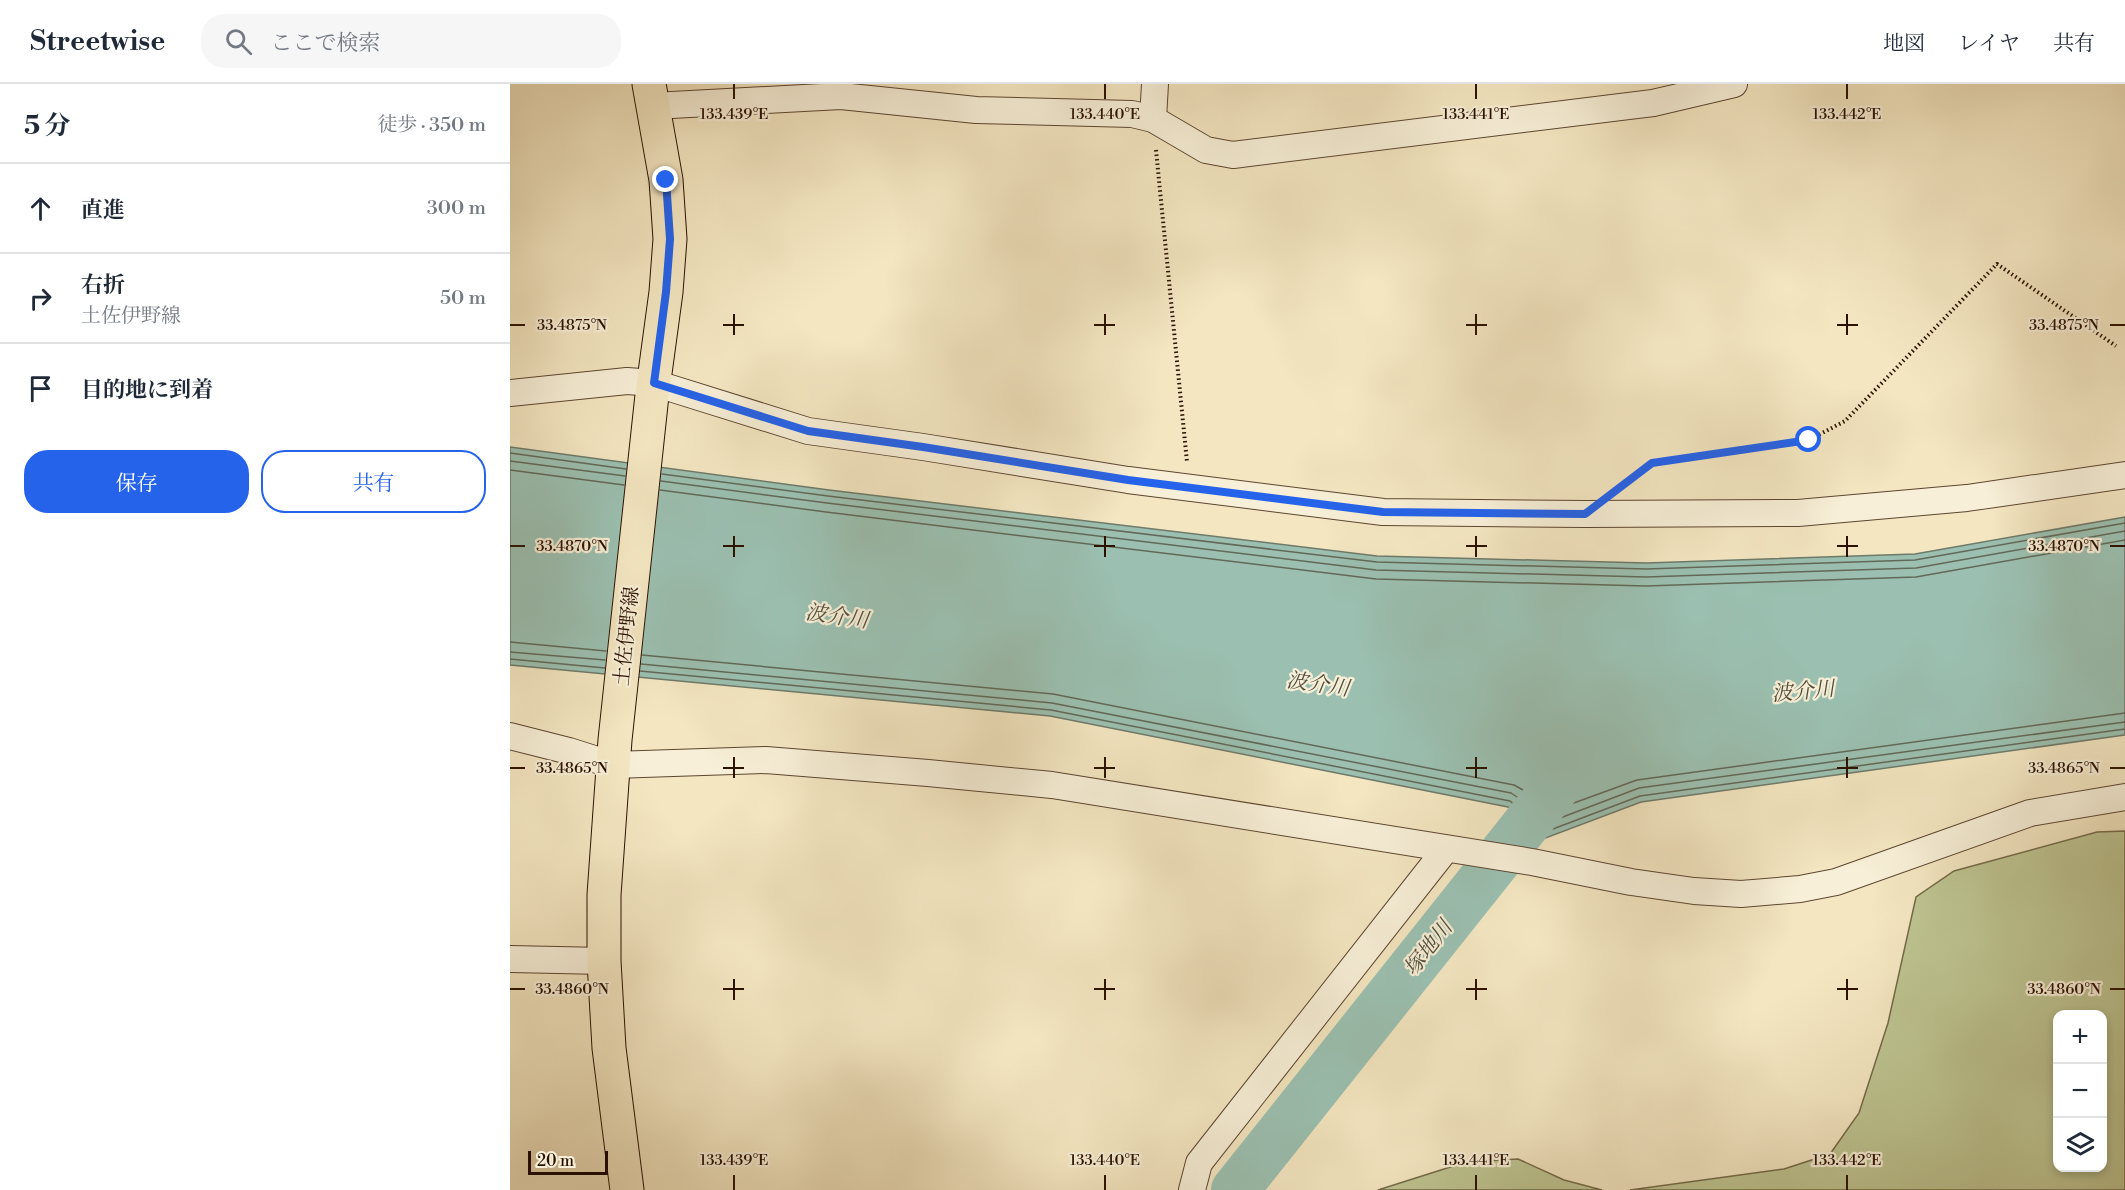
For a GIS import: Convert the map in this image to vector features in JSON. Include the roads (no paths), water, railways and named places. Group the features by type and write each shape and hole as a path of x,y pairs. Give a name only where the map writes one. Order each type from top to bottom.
{"main road":[{"name":"土佐伊野線","path":"627,1190 609,1048 604,961 604,895 614,752 670,239 666,180 651,95"}],"street":[{"path":"1153,119 1155,84"},
{"path":"651,95 841,96 976,110 1132,114 1153,119 1206,150 1233,155 1653,103 1734,84"},
{"path":"510,393 627,381 808,431 1190,489 1383,512 1798,513 1967,498 2125,475"},
{"path":"510,736 569,751 766,760 928,772 1052,785 1532,862 1631,882 1694,891 1741,894 1800,890 1836,882 2030,813 2125,797"},
{"path":"1192,1190 1199,1163 1454,850"},
{"path":"510,959 604,961"}],"water":[{"name":"波介川","path":"510,447 829,490 1377,556 1646,563 1915,554 2125,517 2125,735 1641,802 1543,839 1508,807 1050,716 510,665"}],"waterway":[{"name":"塚地川","path":"1235,1190 1567,773"}]}
